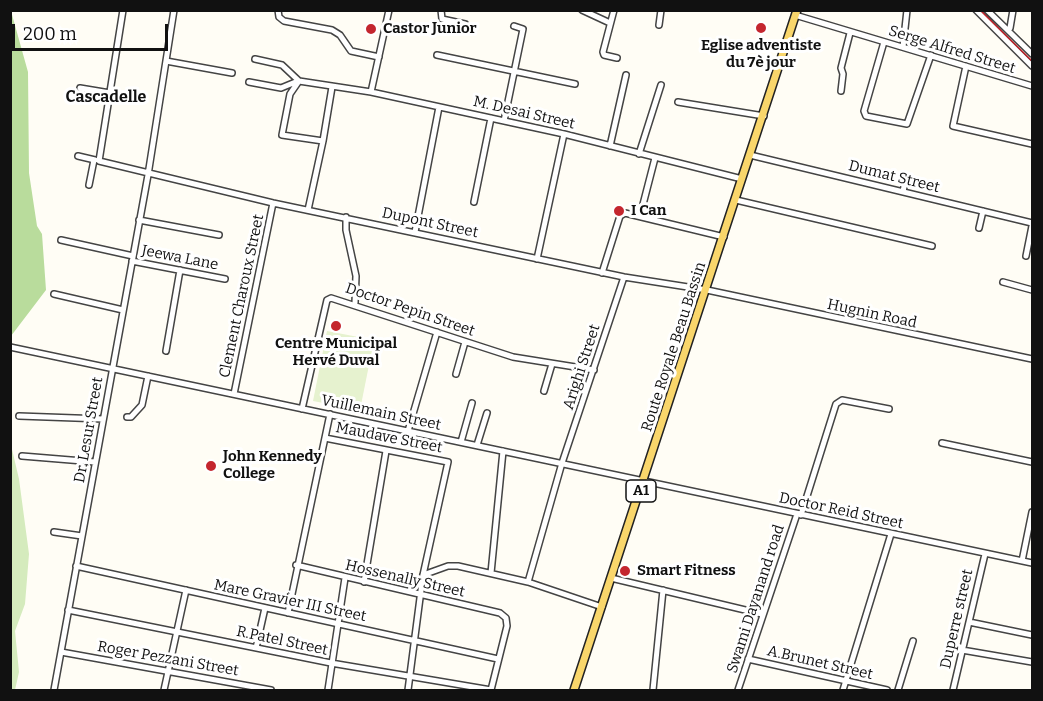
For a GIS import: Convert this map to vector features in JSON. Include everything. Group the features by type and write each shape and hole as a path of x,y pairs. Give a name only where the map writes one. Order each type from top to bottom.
{"main road":[{"name":"Route Royale Beau Bassin","path":"574,690 796,13"}],"street":[{"path":"89,185 97,160 123,10"},
{"name":"Dr. Lesur Street","path":"54,690 148,175 174,10"},
{"path":"371,92 389,10"},
{"path":"441,10 442,19 465,24"},
{"path":"582,10 610,23"},
{"path":"614,10 603,52 604,55 617,57"},
{"path":"659,25 662,10"},
{"path":"903,47 907,10"},
{"path":"976,10 1032,66"},
{"path":"987,10 1032,54"},
{"path":"1010,28 1012,10"},
{"path":"278,12 284,21 291,24 337,32 351,51 379,57"},
{"name":"Serge Alfred Street","path":"796,13 850,33 1032,86"},
{"path":"504,121 523,29 514,26"},
{"path":"841,91 843,74 841,68 850,33"},
{"path":"884,42 864,111 866,116 907,124 931,55"},
{"path":"437,55 575,84"},
{"path":"255,59 282,65 299,81"},
{"path":"166,61 232,73"},
{"path":"966,66 953,126 1032,144"},
{"path":"610,146 626,75"},
{"path":"249,82 281,88 299,81"},
{"path":"299,81 290,94 282,135 323,141"},
{"name":"M. Desai Street","path":"299,81 371,92 564,134 742,179"},
{"path":"639,154 661,85"},
{"path":"308,210 332,87"},
{"path":"80,88 110,93"},
{"path":"678,102 764,116"},
{"path":"415,232 439,107"},
{"path":"474,202 491,118"},
{"path":"537,258 564,134"},
{"name":"Dumat Street","path":"750,155 1032,225"},
{"name":"Dupont Street","path":"78,156 148,175 273,203 602,273 707,290"},
{"path":"640,216 655,158"},
{"path":"903,192 906,177"},
{"path":"736,200 932,246"},
{"name":"Clement Charoux Street","path":"234,394 273,203"},
{"path":"979,228 983,211"},
{"path":"602,273 620,216 625,213 724,237"},
{"path":"346,217 346,230 356,276 355,303"},
{"path":"139,220 219,235"},
{"path":"1026,256 1032,225"},
{"name":"Jeewa Lane","path":"61,240 132,259 225,279"},
{"path":"166,351 180,270"},
{"name":"Arighi Street","path":"528,582 562,464 624,277"},
{"path":"1003,282 1032,290"},
{"name":"Hugnin Road","path":"707,290 1032,358"},
{"path":"54,294 123,310"},
{"name":"Doctor Pepin Street","path":"302,409 327,300 336,297 513,357 594,370"},
{"path":"408,431 436,332"},
{"path":"456,374 465,342"},
{"name":"Vuillemain Street","path":"10,347 644,481"},
{"path":"544,391 552,364"},
{"path":"127,417 131,417 142,405 148,376"},
{"name":"Swami Dayanand road","path":"738,690 762,614 799,515 836,404 843,400 889,409"},
{"path":"460,442 472,403"},
{"path":"477,445 487,412"},
{"path":"288,613 330,414"},
{"path":"19,416 103,419"},
{"name":"Maudave Street","path":"325,438 448,462 423,575"},
{"path":"942,443 1032,462"},
{"path":"364,582 386,451"},
{"path":"491,573 503,451"},
{"path":"22,456 95,462"},
{"name":"Doctor Reid Street","path":"644,481 1032,563"},
{"path":"1022,561 1032,512"},
{"path":"54,532 82,536"},
{"path":"843,690 891,534"},
{"name":"Duperre street","path":"953,690 985,554"},
{"name":"Hossenally Street","path":"297,565 500,613 506,618 507,626 498,659"},
{"name":"Mare Gravier III Street","path":"76,566 498,659"},
{"path":"408,690 423,575 448,566 491,573 528,582 602,607"},
{"path":"328,690 345,578"},
{"path":"610,578 762,614"},
{"path":"165,690 186,590"},
{"path":"653,690 663,590"},
{"path":"256,648 265,608"},
{"name":"R.Patel Street","path":"68,609 331,663 491,690"},
{"path":"969,622 1032,635"},
{"path":"898,690 913,641"},
{"path":"962,650 1032,662"},
{"name":"Roger Pezzani Street","path":"61,652 169,671 246,688 272,690"},
{"path":"491,690 498,659"},
{"name":"A.Brunet Street","path":"748,659 887,690"}],"green space":[{"path":"11,11 28,72 29,173 37,226 42,234 46,290 11,336"},
{"path":"327,331 374,340 360,410 313,401"},
{"path":"11,445 19,479 29,554 25,604 15,631 19,672 15,690 10,690"}],"tram line":[{"path":"980,10 1032,61"}],"place":[{"name":"Eglise adventiste du 7è jour","path":"761,28"},
{"name":"Castor Junior","path":"371,29"},
{"name":"I Can","path":"619,211"},
{"name":"Centre Municipal Hervé Duval","path":"336,326"},
{"name":"John Kennedy College","path":"211,466"},
{"name":"Smart Fitness","path":"625,571"}],"district":[{"name":"Cascadelle","path":"106,98"}]}
